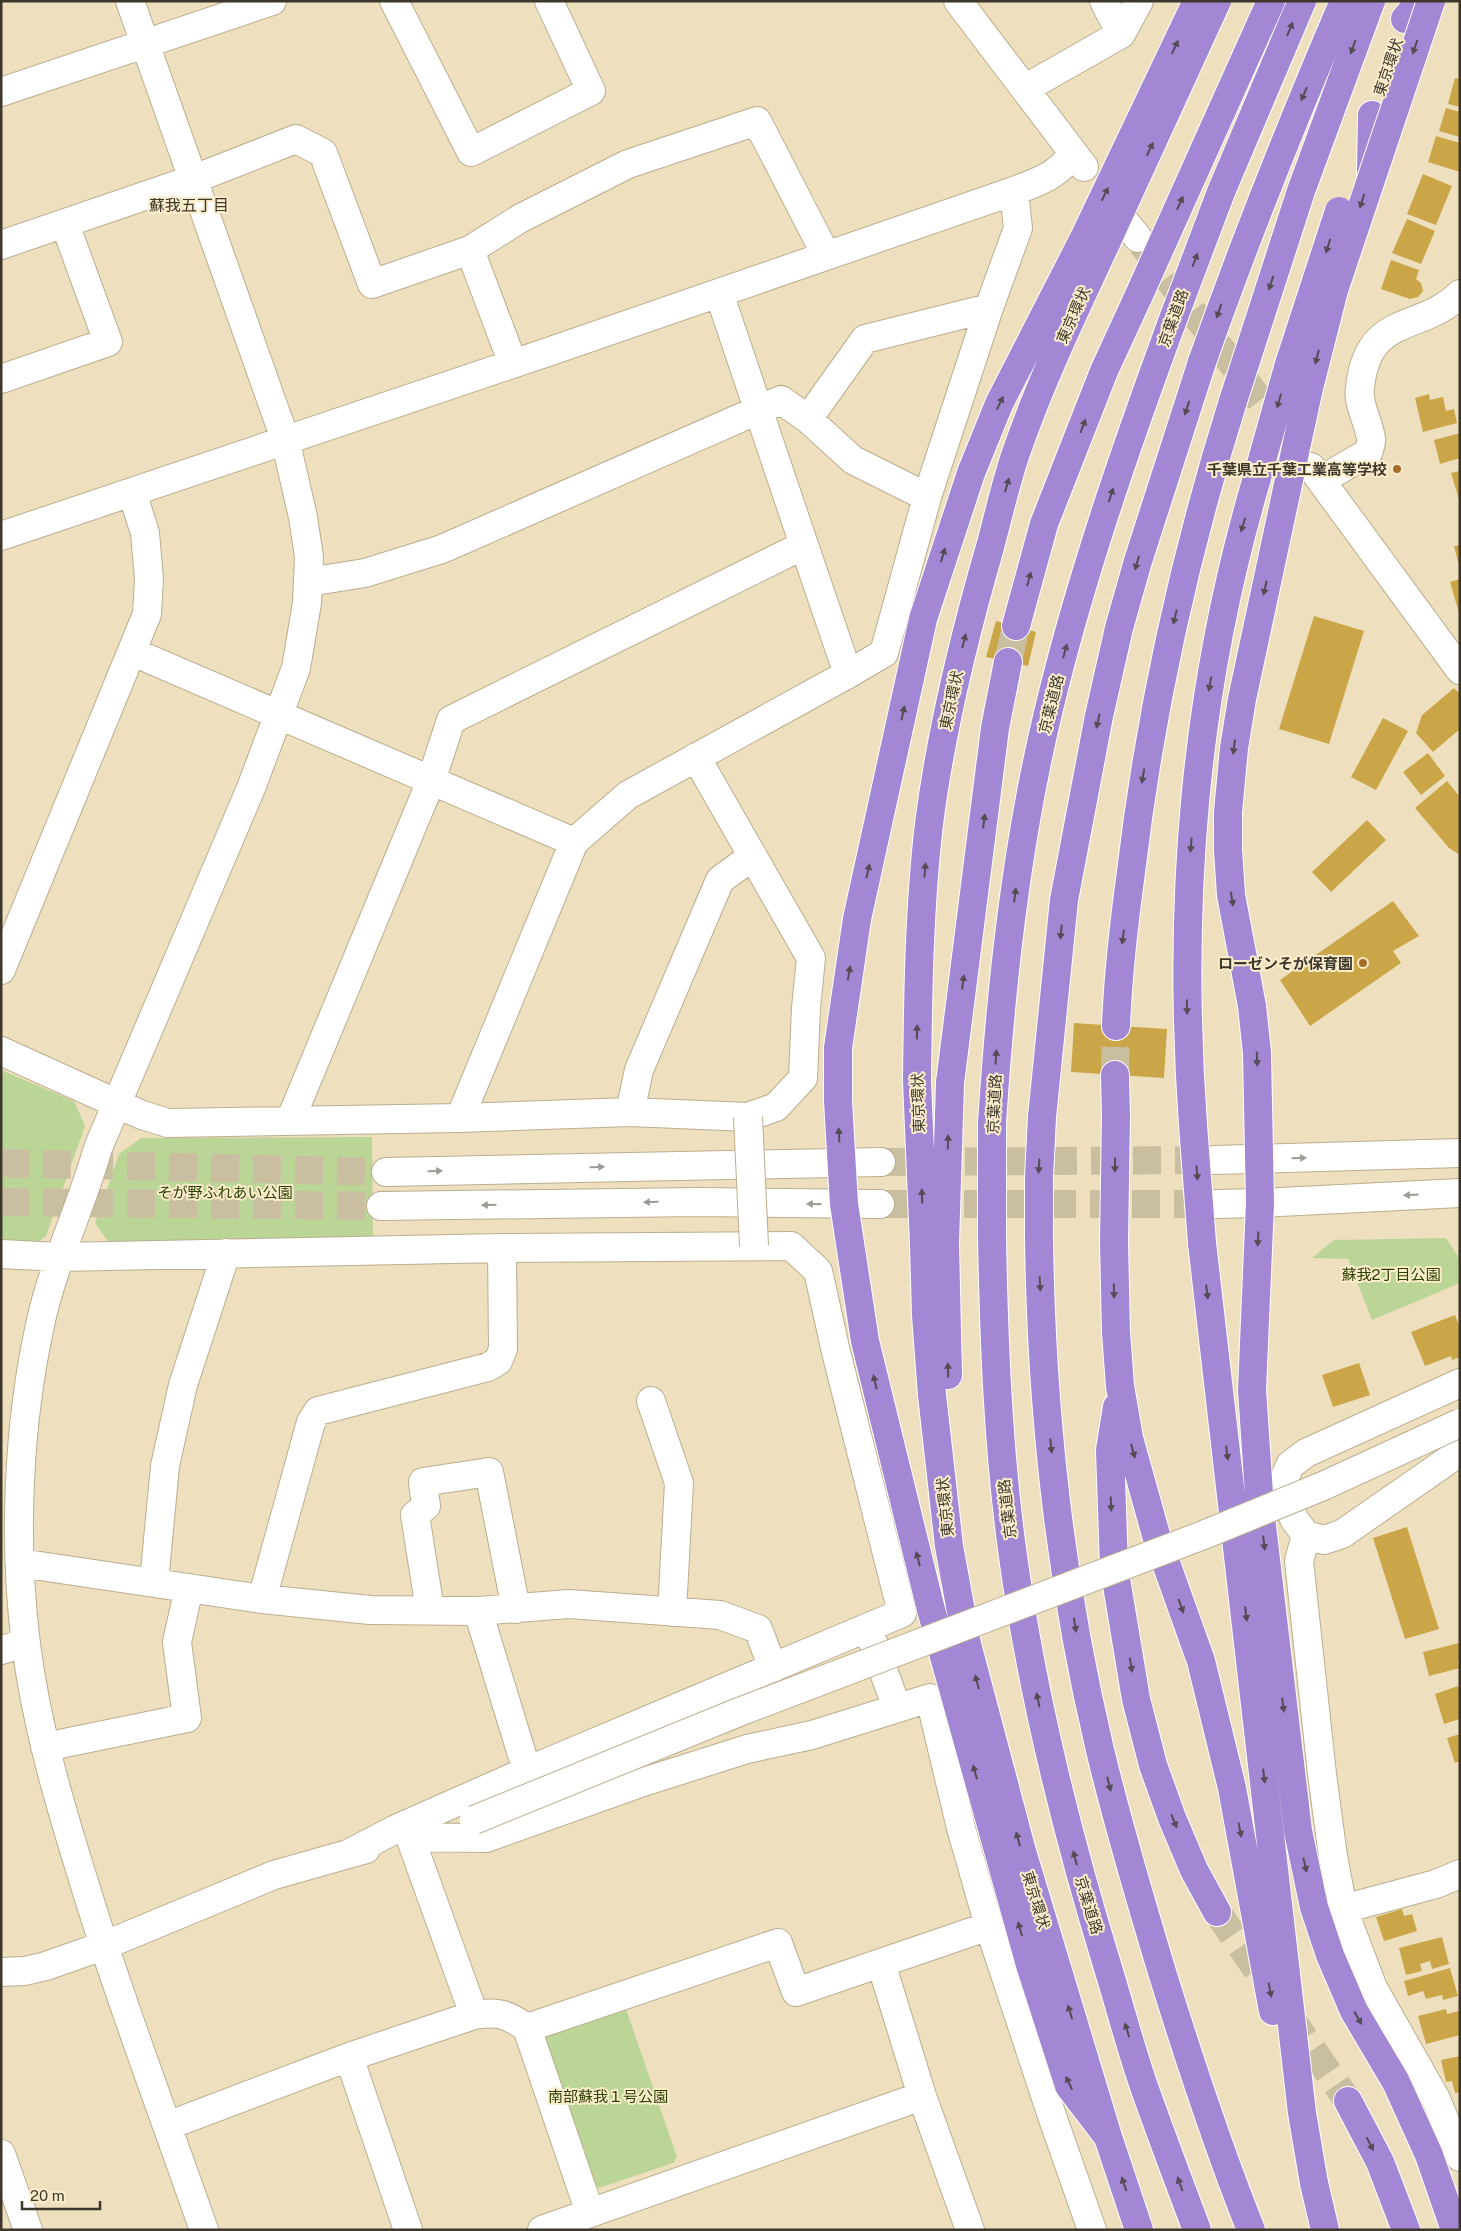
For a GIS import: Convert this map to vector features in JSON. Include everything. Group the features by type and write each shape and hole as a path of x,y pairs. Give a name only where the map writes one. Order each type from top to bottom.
{"highway":[{"path":"1016,626 1044,524 1104,371 1271,1"},
{"name":"京葉道路","path":"1197,2230 1146,2093 1077,1866 1029,1654 1012,1549 1003,1468 994,1315 992,1123 998,1034 1028,809 1048,713 1093,549 1130,435 1221,192 1302,1"},
{"path":"1251,2230 1224,2163 1180,2032 1128,1860 1100,1749 1076,1633 1060,1533 1044,1381 1038,1176 1042,1117 1064,900 1099,716 1119,628 1138,561 1202,362 1237,262 1286,136 1344,1"},
{"path":"1116,1026 1118,978 1140,793 1156,705 1191,551 1214,462 1301,191 1371,1"},
{"path":"1431,1 1371,174 1334,290 1287,489 1242,699 1234,748 1228,812 1228,850 1231,895 1252,1006 1257,1053 1260,1203 1252,1390 1260,1509 1298,1831 1314,1906 1330,1955 1354,2010 1396,2082 1429,2155 1455,2230"},
{"path":"1108,2137 1069,2086 1030,1965 986,1814 930,1606 868,1351 852,1267 841,1162 838,1048 857,919 923,619 971,473 1000,404 1114,235 1131,141 1211,2"},
{"name":"東京環状","path":"1139,2230 1108,2137 1020,1848 968,1644 949,1546 941,1470 951,1428 917,1081 918,978 929,824 940,754 956,674 1017,450 1064,332 1114,235 1184,76 1211,2"},
{"name":"東京環状","path":"1326,2230 1314,2183 1302,2113 1202,1243 1188,1049 1186,977 1187,896 1203,722 1216,647 1240,536 1289,364 1372,115 1412,7"},
{"path":"1131,141 1184,76"},
{"path":"1371,174 1372,115"},
{"path":"934,1244 950,1083 996,728 1008,662"},
{"path":"1115,1075 1115,1324 1120,1386 1129,1438 1156,1536 1201,1661 1234,1798 1281,2055 1302,2113"},
{"path":"1120,1386 1110,1450 1110,1503 1114,1567 1136,1699 1153,1765 1172,1818 1194,1870 1217,1912"},
{"path":"1348,2101 1380,2162 1406,2230"}],"street":[{"path":"130,1 285,440 303,517 309,557 307,603 296,668 251,788 98,1148 88,1182 59,1257 40,1323 28,1394 20,1487 20,1563 14,1646 45,1747 63,1817 103,1946 204,2230"},
{"path":"1,92 145,42 272,1"},
{"path":"394,1 471,152 591,91 549,1"},
{"path":"1,536 514,364 1014,191 1046,179 1066,165 1079,160 958,1"},
{"path":"1104,1 1121,34"},
{"path":"1026,88 1121,34 1139,1"},
{"path":"1,246 194,179 296,139 323,153 372,284 470,250 521,218 628,164 756,121 826,255"},
{"path":"460,1118 574,842 628,794 884,653 927,498 989,308 1018,228 1014,191"},
{"path":"1,379 108,342 65,224"},
{"path":"470,250 514,364"},
{"path":"719,293 848,674"},
{"path":"1460,294 1439,310 1404,323 1383,336 1369,352 1361,370 1359,392 1363,414 1372,440 1368,453 1315,473 1460,670"},
{"path":"808,420 865,340 989,308"},
{"path":"308,577 320,580 365,572 442,549 781,400 808,420 853,460 927,498"},
{"path":"1,970 147,614 149,579 145,533 132,492"},
{"path":"290,1121 431,781 451,720 804,545"},
{"path":"133,652 574,842"},
{"path":"1,1051 142,1114 168,1123 460,1118 630,1112 748,1117 776,1107 803,1078 806,1008 811,958 696,757"},
{"path":"630,1112 639,1070 720,880 753,856"},
{"path":"748,1117 754,1246"},
{"path":"1215,1160 1460,1153"},
{"path":"386,1172 881,1162"},
{"path":"1216,1204 1460,1193"},
{"path":"381,1206 698,1202 880,1204"},
{"path":"1,1254 59,1257 502,1248 791,1246 818,1271 836,1352 902,1613 527,1771 396,1829 348,1854"},
{"path":"262,1599 311,1422 318,1411 488,1367 498,1361 503,1349 502,1248"},
{"path":"154,1582 167,1457 183,1385 226,1253"},
{"path":"1460,1383 1306,1453 1290,1464 1283,1482 1294,1519 1306,1535 1324,1540 1342,1534 1460,1452"},
{"path":"652,1402 679,1484 672,1612"},
{"path":"1,1972 25,1971 46,1966 103,1946 274,1874 474,1820 738,1712 1201,1536 1323,1486 1460,1422"},
{"path":"430,1610 415,1515 426,1506 423,1482 489,1472 516,1609"},
{"path":"1306,1535 1299,1561 1333,1856 1343,1909 1373,1988 1436,2099 1453,2123 1460,2157"},
{"path":"20,1563 262,1599 370,1610 478,1611 569,1604 720,1615 758,1629 773,1668"},
{"path":"45,1747 187,1718 177,1642 189,1588"},
{"path":"478,1611 527,1771"},
{"path":"868,1628 897,1708"},
{"path":"410,1837 486,1838 649,1780 748,1749 812,1735 930,1698 961,1828 989,1926 1087,2228"},
{"path":"410,1837 474,2015"},
{"path":"1343,1909 1436,1884 1460,1874"},
{"path":"527,2028 778,1943 796,1992 989,1926"},
{"path":"881,1963 922,2096 970,2230"},
{"path":"167,2126 349,2057 474,2015 490,2012 509,2016 527,2028 590,2213"},
{"path":"349,2057 408,2230"},
{"path":"542,2230 922,2096"},
{"path":"1,2154 28,2230"}],"green space":[{"path":"1,1070 74,1101 85,1126 46,1236 29,1248 1,1247"},
{"name":"そが野ふれあい公園","path":"372,1137 373,1244 113,1248 95,1223 119,1154 141,1138"},
{"name":"蘇我2丁目公園","path":"1446,1238 1460,1260 1460,1283 1372,1320 1348,1259 1312,1258 1334,1240"},
{"name":"南部蘇我１号公園","path":"622,2006 626,2009 677,2157 673,2163 599,2188 589,2181 542,2041 546,2033"}],"building":[{"path":"1455,78 1460,79 1460,107 1448,104"},
{"path":"1446,108 1460,112 1460,137 1439,131"},
{"path":"1436,136 1460,143 1460,172 1428,162"},
{"path":"1423,174 1452,186 1436,225 1407,214"},
{"path":"1407,219 1435,231 1421,264 1392,253"},
{"path":"1391,260 1419,270 1416,279 1421,283 1423,291 1418,297 1410,299 1381,289"},
{"path":"1429,394 1430,400 1443,397 1446,411 1454,409 1457,423 1423,432 1415,398"},
{"path":"1460,433 1460,458 1440,464 1434,440"},
{"path":"1460,471 1460,499 1459,499 1451,473"},
{"path":"1460,545 1460,566 1459,566 1454,546"},
{"path":"1460,579 1460,612 1459,613 1450,582"},
{"path":"1314,616 1364,631 1329,744 1279,729"},
{"path":"996,621 1036,632 1028,666 986,657"},
{"path":"1454,688 1460,694 1460,729 1433,752 1416,733 1422,715"},
{"path":"1383,718 1408,731 1376,790 1351,777"},
{"path":"1428,753 1445,776 1421,795 1403,772"},
{"path":"1447,781 1460,797 1460,855 1449,848 1415,808"},
{"path":"1367,820 1386,840 1331,892 1312,872"},
{"path":"1393,901 1419,936 1393,951 1401,963 1310,1026 1280,980"},
{"path":"1074,1023 1167,1029 1164,1078 1071,1072"},
{"path":"1455,1315 1460,1328 1460,1357 1452,1360 1451,1356 1425,1366 1411,1332"},
{"path":"1359,1363 1370,1395 1333,1407 1322,1375"},
{"path":"1407,1527 1439,1629 1405,1639 1373,1538"},
{"path":"1459,1643 1460,1661 1458,1662 1460,1668 1429,1676 1423,1652"},
{"path":"1458,1686 1460,1692 1460,1719 1444,1724 1435,1694"},
{"path":"1460,1734 1460,1761 1455,1763 1447,1738"},
{"path":"1402,1909 1404,1916 1412,1914 1417,1931 1384,1941 1376,1917"},
{"path":"1442,1937 1449,1964 1432,1969 1430,1961 1420,1964 1422,1971 1406,1975 1399,1948"},
{"path":"1450,1968 1458,1996 1443,2000 1442,1995 1426,1999 1423,1991 1408,1996 1404,1981"},
{"path":"1446,2009 1447,2014 1459,2011 1460,2035 1426,2044 1418,2016"},
{"path":"1460,2056 1460,2092 1455,2093 1452,2081 1446,2082 1441,2060"}],"tunnel":[{"path":"1142,244 1286,435"},
{"path":"1008,662 1016,626"},
{"path":"1115,1075 1116,1026"},
{"path":"881,1162 1215,1160"},
{"path":"1,1163 386,1172"},
{"path":"1,1202 381,1206"},
{"path":"880,1204 1216,1204"},
{"path":"1217,1912 1348,2101"}],"place":[{"name":"千葉県立千葉工業高等学校","path":"1397,469"},
{"name":"ローゼンそが保育園","path":"1363,963"}],"district":[{"name":"蘇我五丁目","path":"189,205"}]}
